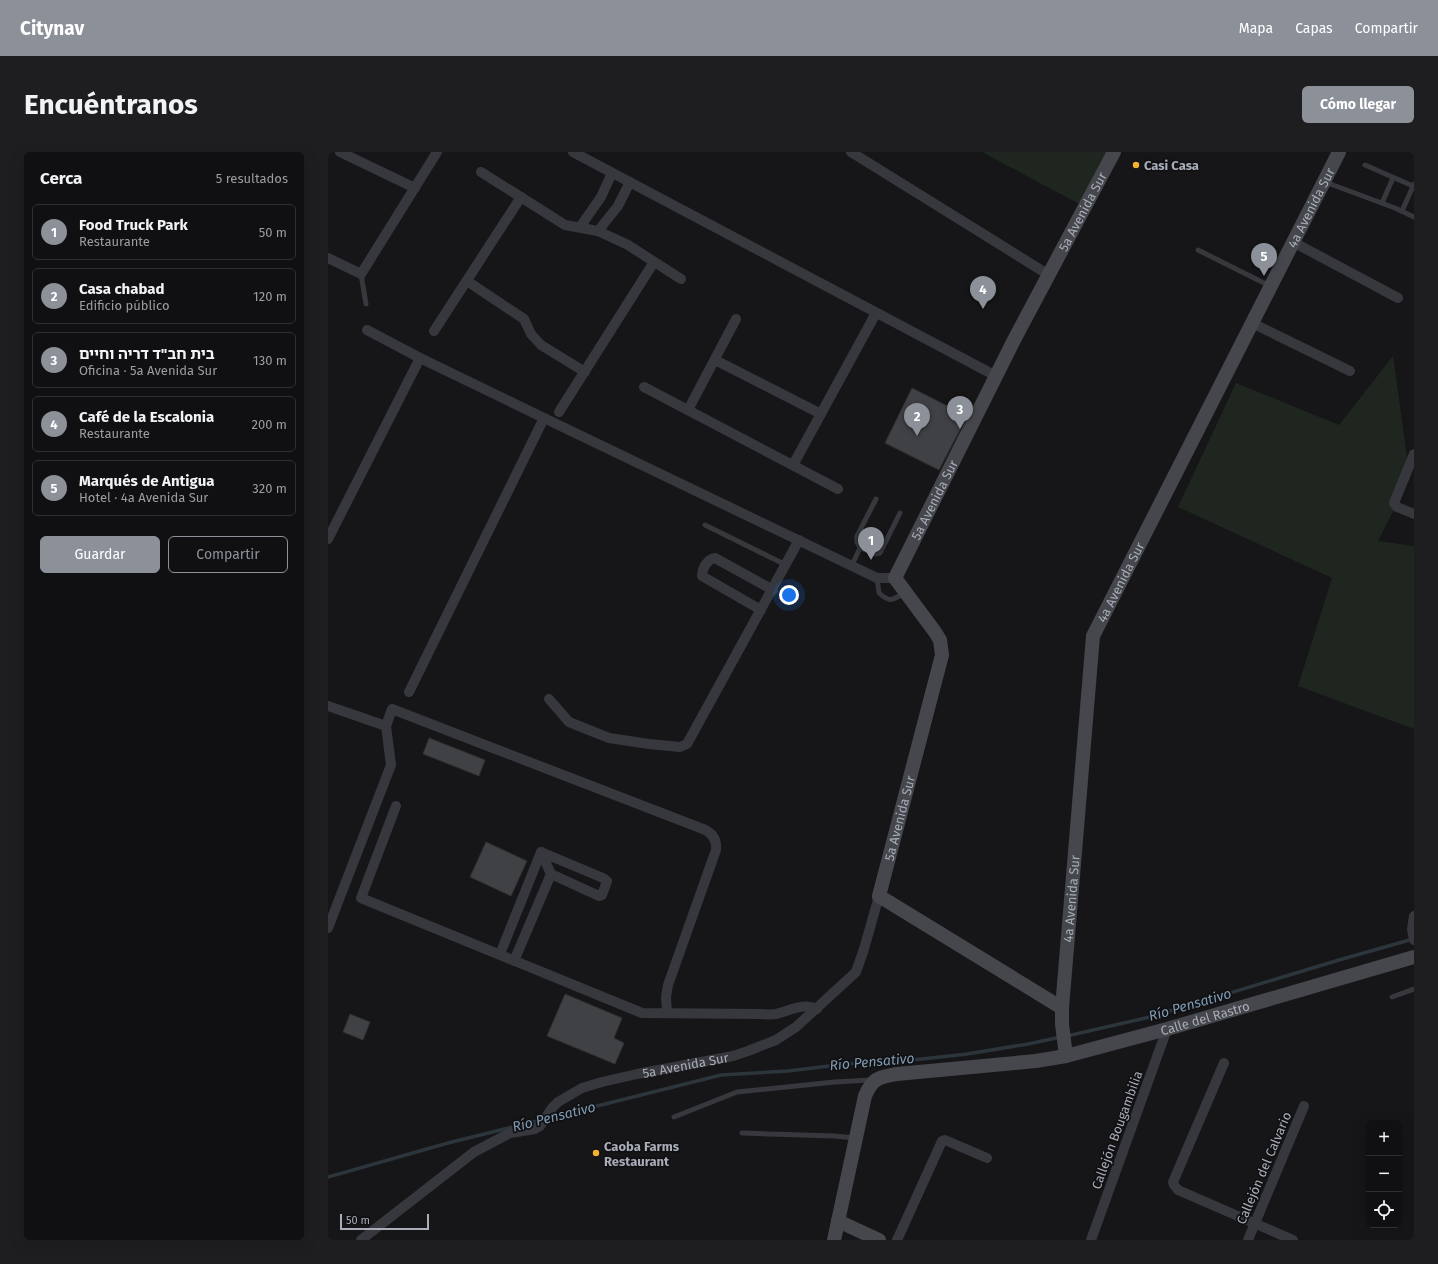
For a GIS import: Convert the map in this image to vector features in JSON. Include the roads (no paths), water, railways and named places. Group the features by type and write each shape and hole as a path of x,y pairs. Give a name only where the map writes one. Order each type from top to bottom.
{"street":[{"path":"340,152 415,188"},
{"path":"328,258 361,274 437,152"},
{"path":"573,152 996,376"},
{"path":"851,152 1049,275"},
{"name":"5a Avenida Sur","path":"361,1240 474,1152 510,1133 535,1129 540,1126 552,1108 566,1096 582,1088 602,1082 733,1056 776,1040 796,1027 856,972 879,896 942,655 940,640 895,578 996,376 1114,152"},
{"name":"4a Avenida Sur","path":"1065,1051 1062,1024 1063,1003 1093,636 1339,152"},
{"path":"482,172 565,225 598,231 628,245 681,279"},
{"path":"580,227 601,197 612,173"},
{"path":"598,231 618,206 630,182"},
{"path":"434,331 521,197"},
{"path":"1293,242 1398,298"},
{"path":"559,412 654,262"},
{"path":"467,281 524,318 531,334 541,345 585,372"},
{"path":"793,465 876,313"},
{"path":"688,410 736,319"},
{"path":"1252,322 1350,371"},
{"path":"367,330 420,358 877,578 895,578"},
{"path":"328,539 420,358"},
{"path":"715,360 821,414"},
{"path":"644,387 838,489"},
{"path":"409,692 544,418"},
{"path":"1414,454 1394,503 1397,507 1414,514"},
{"path":"549,699 568,722 609,738 680,747 687,744 773,590 799,540"},
{"path":"762,610 702,576 708,561 710,558 715,558 773,590"},
{"path":"328,706 386,726"},
{"path":"328,928 391,765 386,726 392,709 711,833 716,841 716,850 668,985 666,997 667,1013"},
{"path":"396,806 361,898 642,1013 775,1014 803,1006 812,1006 817,1008"},
{"path":"500,954 541,852"},
{"path":"541,852 603,878 607,881 602,895 599,896 551,874 541,852"},
{"path":"514,961 551,874"},
{"path":"879,896 1049,1000 1063,1003"},
{"path":"1414,916 1412,929 1414,937"},
{"name":"Calle del Rastro","path":"875,1080 890,1075 1036,1061 1065,1051 1168,1029 1414,957"},
{"name":"Callejón Bougambilia","path":"1091,1240 1168,1029"},
{"path":"1224,1063 1173,1182 1174,1185 1178,1190 1292,1240"},
{"path":"834,1240 865,1096 869,1087 875,1080"},
{"name":"Callejón del Calvario","path":"1248,1240 1304,1106"},
{"path":"897,1240 942,1141 945,1140 987,1158"},
{"path":"838,1221 879,1240"}],"lane":[{"path":"1366,165 1393,178 1413,185 1402,211"},
{"path":"1382,203 1393,178"},
{"path":"1324,181 1414,217"},
{"path":"1198,250 1270,286"},
{"path":"361,274 366,304"},
{"path":"876,499 857,536 857,542 860,548 875,554 880,553 900,513"},
{"path":"705,525 786,565"},
{"path":"852,565 860,548"},
{"path":"877,578 879,593 885,599 893,600 905,592"},
{"path":"1392,997 1414,990"},
{"path":"674,1117 737,1092 835,1082 875,1080"},
{"path":"742,1133 856,1138"}],"waterway":[{"name":"Río Pensativo","path":"1067,1036 1150,1017 1413,939"},
{"name":"Río Pensativo","path":"549,1118 721,1075 788,1071 846,1064 922,1059 967,1054 1061,1037"},
{"name":"Río Pensativo","path":"328,1177 448,1143 541,1120"}],"place":[{"name":"Casi Casa","path":"1136,165"},
{"name":"Marqués de Antigua","path":"1264,276"},
{"name":"Café de la Escalonia","path":"983,309"},
{"name":"בית חב\"ד דריה וחיים","path":"960,429"},
{"name":"Casa chabad","path":"917,436"},
{"name":"Food Truck Park","path":"871,560"},
{"name":"Caoba Farms Restaurant","path":"596,1153"}]}
